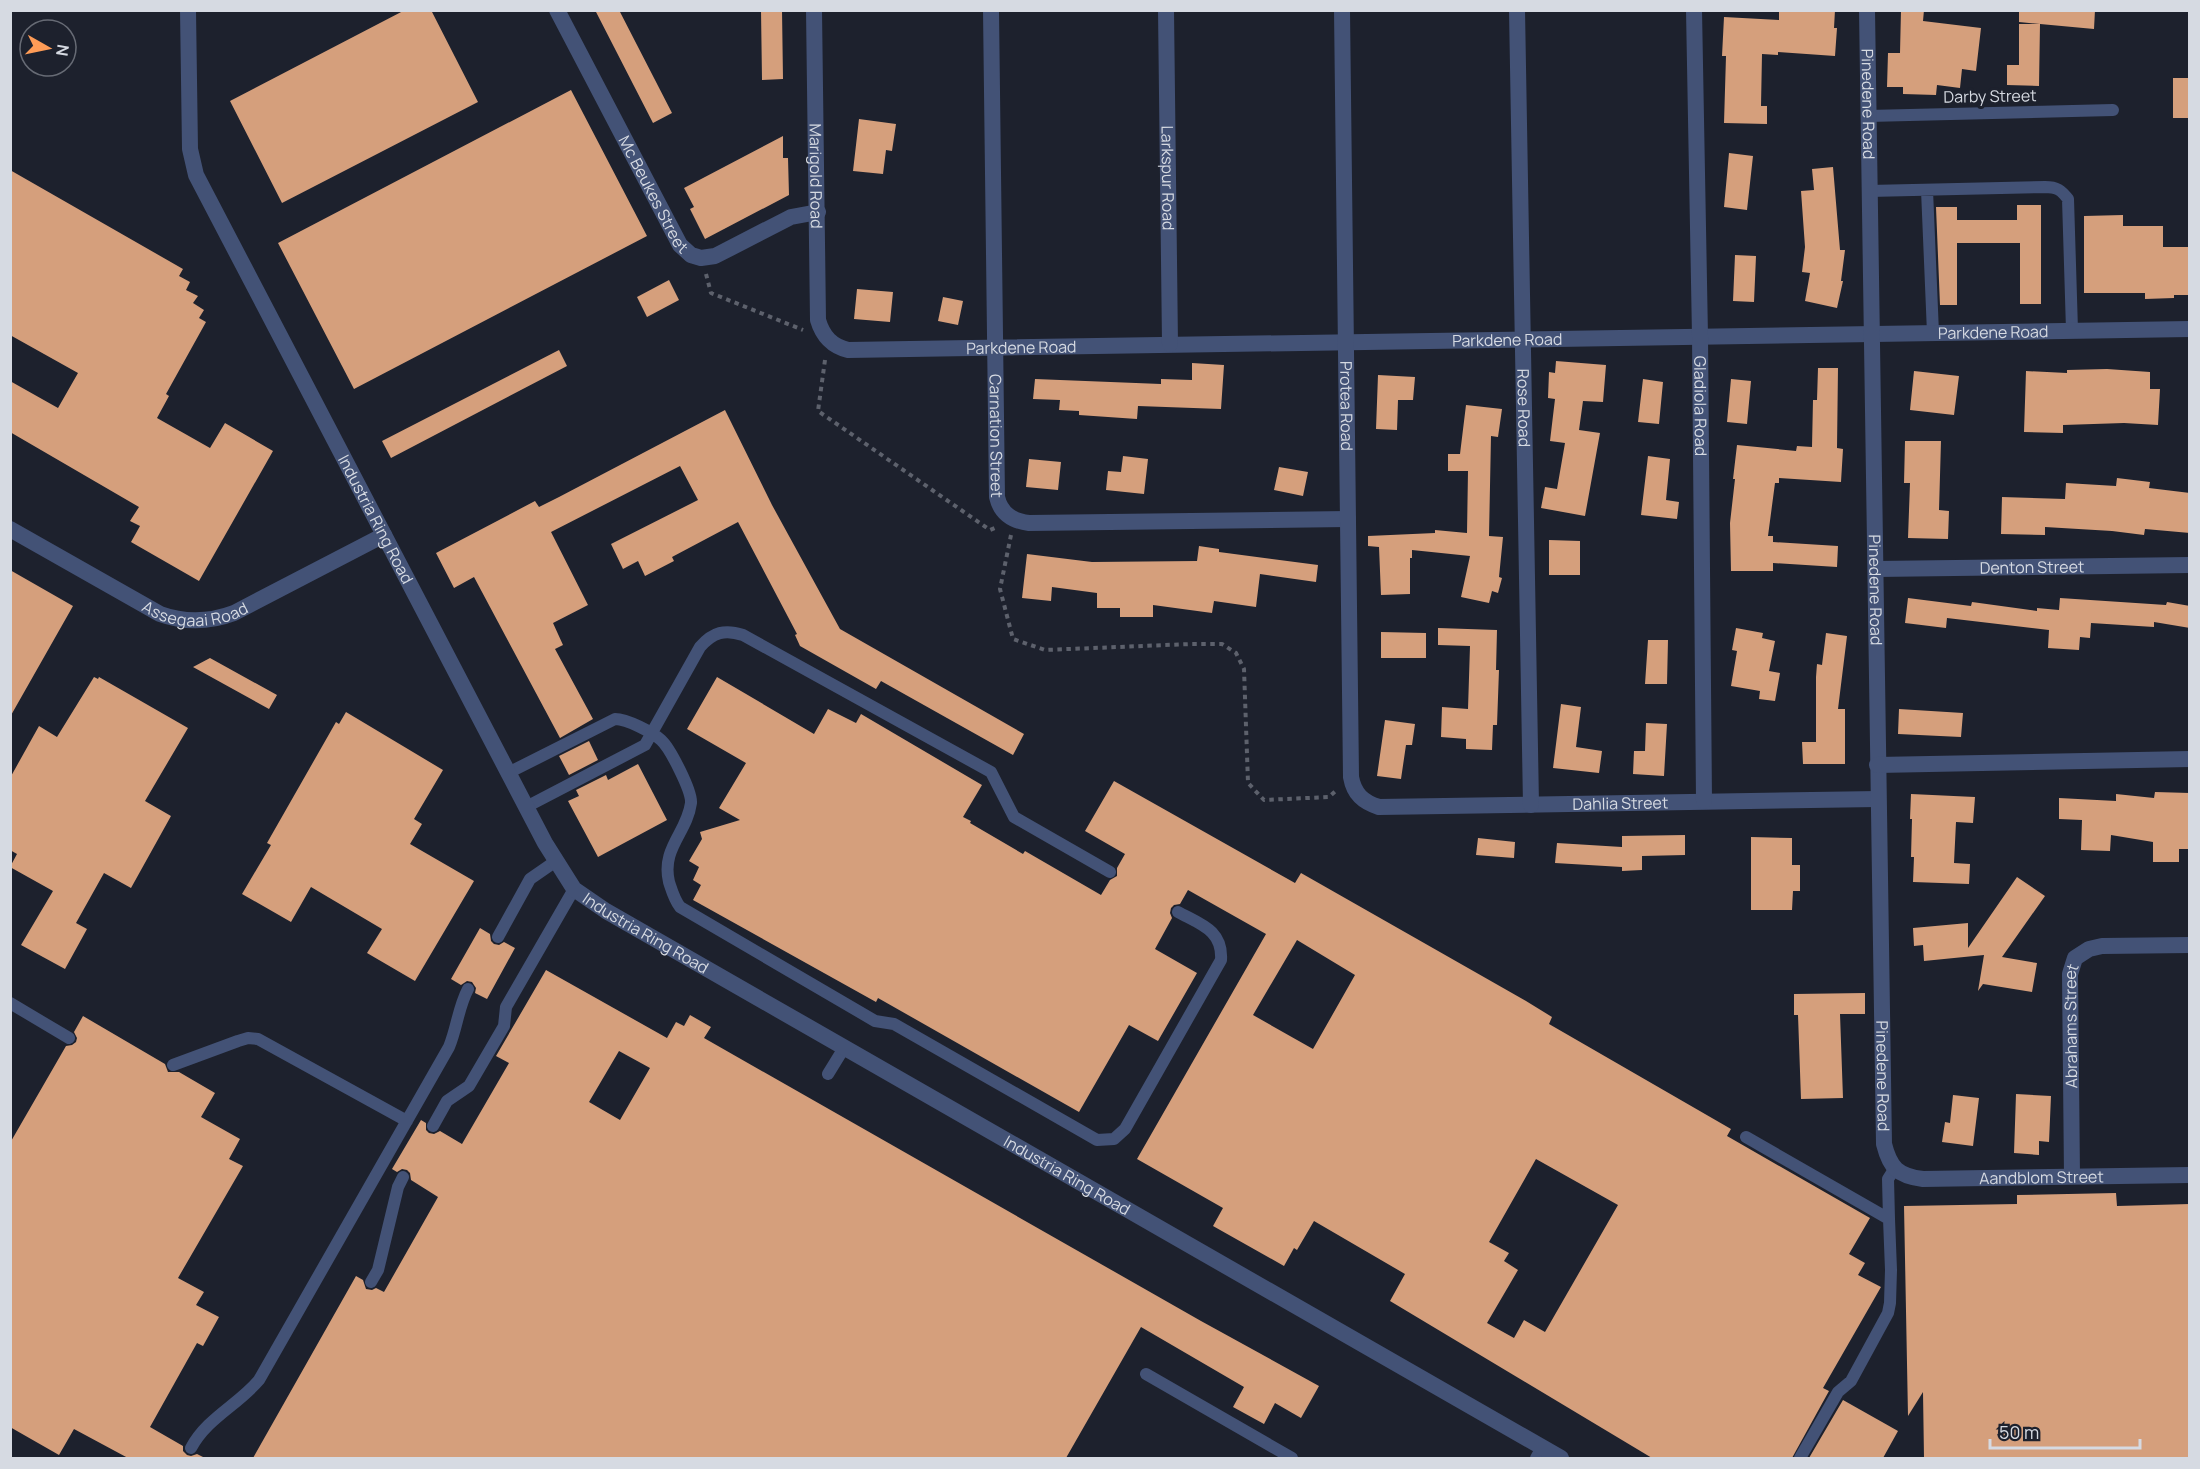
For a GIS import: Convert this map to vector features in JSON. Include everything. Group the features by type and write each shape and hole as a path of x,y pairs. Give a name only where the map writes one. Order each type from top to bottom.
{"street":[{"name":"Industria Ring Road","path":"188,10 189,134 193,167 508,773 555,861 574,889 606,911 1539,1453 1561,1458"},
{"name":"Mc Beukes Street","path":"556,10 680,245 686,252 701,258 715,256 792,217 818,212"},
{"name":"Marigold Road","path":"814,10 819,320 827,339"},
{"name":"Carnation Street","path":"991,10 994,347 997,497 1000,507 1014,520 1029,523 1348,519"},
{"name":"Larkspur Road","path":"1166,10 1170,344"},
{"name":"Protea Road","path":"1342,10 1351,777 1362,799"},
{"name":"Rose Road","path":"1517,10 1531,805"},
{"name":"Gladiola Road","path":"1694,10 1700,336 1704,801"},
{"name":"Pinedene Road","path":"1867,10 1884,1144 1895,1168"},
{"name":"Parkdene Road","path":"827,339 840,348 848,350 2190,328"},
{"name":"Assegaai Road","path":"10,529 160,614 170,618 196,620 210,620 234,613 384,535"},
{"name":"Denton Street","path":"1876,569 2190,565"},
{"path":"1877,765 2190,759"},
{"name":"Dahlia Street","path":"1362,799 1379,807 1878,799"},
{"name":"Abrahams Street","path":"2072,1176 2070,974 2075,958 2089,949 2102,946 2190,945"},
{"name":"Aandblom Street","path":"1895,1168 1907,1177 1923,1179 2190,1175"}],"lane":[{"name":"Darby Street","path":"1868,116 2113,110"},
{"path":"1869,191 2045,187 2055,187 2062,191 2068,199 2072,330"},
{"path":"1927,190 1933,333"},
{"path":"526,807 645,745 700,647 715,634 733,632 743,635 991,772 1014,817 1110,872"},
{"path":"508,773 615,718 625,720 652,735 663,742 691,795 688,813 666,866 672,892 680,907 875,1021 894,1024 1091,1138 1108,1141 1114,1139 1125,1129 1218,968 1221,954 1217,938 1209,930 1178,912"},
{"path":"498,937 530,879 555,861"},
{"path":"433,1126 447,1101 469,1086 504,1026 506,1006 574,889"},
{"path":"190,1448 207,1424 250,1391 259,1380 449,1047 458,1012 468,989"},
{"path":"10,1003 69,1038"},
{"path":"173,1065 238,1041 248,1038 258,1039 407,1121"},
{"path":"828,1074 844,1048"},
{"path":"1746,1137 1889,1219"},
{"path":"1800,1458 1838,1392 1851,1381 1888,1312 1890,1292 1888,1179 1895,1168"},
{"path":"371,1282 378,1270 398,1187 403,1177"},
{"path":"1146,1374 1292,1458"}],"path":[{"path":"701,258 711,292 827,339 818,411 990,530 1014,520"},
{"path":"1014,520 1000,589 1013,639 1045,650 1222,644 1236,653 1244,669 1248,783 1264,800 1329,797 1351,777"}],"building":[{"path":"405,10 431,10 478,102 282,203 230,101"},
{"path":"595,10 619,10 672,113 653,123"},
{"path":"761,10 782,10 783,79 762,80"},
{"path":"1779,10 1835,10 1834,28 1837,28 1835,56 1778,52 1778,55 1762,54 1761,106 1767,106 1767,124 1724,123 1726,56 1722,56 1724,17 1779,20"},
{"path":"1901,10 1924,10 1923,21 1981,28 1976,71 1962,69 1960,88 1937,85 1936,95 1903,94 1903,87 1887,87 1888,53 1900,53"},
{"path":"2019,10 2095,10 2094,29 2019,22"},
{"path":"2019,24 2040,24 2039,86 2007,85 2007,65 2019,65"},
{"path":"2173,78 2190,78 2190,118 2173,118"},
{"path":"571,90 647,236 354,389 278,243"},
{"path":"859,119 896,124 892,151 886,150 883,174 853,171"},
{"path":"783,136 783,158 788,158 789,195 705,239 690,209 694,207 684,188"},
{"path":"1729,153 1753,156 1747,210 1724,207"},
{"path":"1833,167 1840,250 1845,250 1841,281 1843,281 1837,308 1805,301 1810,273 1802,272 1805,247 1801,191 1814,190 1812,169"},
{"path":"10,170 183,269 179,276 190,282 186,290 198,296 193,303 204,310 199,318 206,322 166,394 169,396 157,418 210,448 225,423 273,451 199,581 131,542 140,526 130,521 139,507 10,432 10,381 58,408 78,373 10,335"},
{"path":"2017,205 2041,205 2041,304 2020,304 2020,243 1957,243 1957,305 1940,305 1936,207 1957,207 1957,220 2017,220"},
{"path":"2123,215 2123,226 2163,226 2163,247 2190,247 2190,295 2145,299 2145,293 2084,293 2084,216"},
{"path":"1735,255 1756,256 1754,302 1733,301"},
{"path":"669,280 679,300 647,317 637,297"},
{"path":"857,289 893,292 890,322 854,319"},
{"path":"943,297 963,301 958,325 938,321"},
{"path":"559,350 567,366 391,458 382,441"},
{"path":"1556,361 1606,365 1603,402 1583,401 1579,430 1600,433 1585,516 1541,508 1545,487 1557,489 1565,443 1550,441 1555,399 1548,398 1549,372 1555,373"},
{"path":"1192,363 1224,365 1221,409 1138,406 1137,419 1079,415 1079,411 1059,410 1060,400 1033,399 1035,379 1161,384 1161,379 1192,380"},
{"path":"1818,368 1838,368 1837,448 1843,449 1841,482 1779,478 1779,483 1775,483 1768,536 1773,536 1773,542 1838,546 1837,567 1773,563 1773,571 1731,571 1730,523 1737,445 1796,451 1797,446 1812,447 1813,400 1817,400"},
{"path":"2107,369 2150,372 2150,389 2160,389 2158,425 2124,423 2063,425 2063,433 2024,432 2026,371 2067,373 2067,370"},
{"path":"1914,371 1959,376 1954,415 1910,410"},
{"path":"1378,375 1415,377 1413,400 1398,400 1397,430 1376,429"},
{"path":"1643,379 1663,382 1659,424 1638,422"},
{"path":"1731,379 1751,381 1747,424 1727,422"},
{"path":"1466,405 1502,409 1498,437 1491,436 1489,536 1503,537 1499,577 1502,578 1498,593 1492,591 1489,603 1461,597 1470,556 1412,550 1410,594 1381,595 1379,547 1368,546 1368,536 1435,533 1435,530 1467,533 1468,471 1448,471 1448,454 1460,454"},
{"path":"725,410 772,505 840,629 1024,734 1013,755 881,681 876,689 800,646 795,635 797,634 738,522 672,557 674,561 645,576 638,561 623,569 611,544 698,500 680,466 551,532 588,605 553,623 563,645 555,649 593,719 560,738 474,577 454,588 436,553 535,501 539,507"},
{"path":"1905,441 1941,441 1939,510 1949,511 1948,539 1908,538 1910,483 1904,483"},
{"path":"1123,456 1148,459 1144,494 1106,490 1108,471 1121,472"},
{"path":"1648,456 1670,459 1666,500 1679,502 1677,519 1641,515"},
{"path":"1029,459 1061,462 1058,490 1026,487"},
{"path":"1279,467 1308,472 1303,496 1274,490"},
{"path":"2117,478 2150,482 2149,488 2190,493 2190,533 2145,529 2144,535 2045,527 2045,535 2001,534 2002,497 2065,499 2066,483 2116,486"},
{"path":"1549,540 1580,541 1580,575 1549,575"},
{"path":"1199,546 1219,549 1219,552 1318,565 1316,582 1260,574 1256,607 1214,601 1212,613 1153,605 1153,617 1120,617 1120,608 1097,608 1097,593 1052,587 1051,601 1022,598 1027,554 1092,562 1197,561"},
{"path":"10,570 73,606 10,717"},
{"path":"1908,598 1971,606 1972,602 2037,611 2037,608 2059,610 2060,598 2166,605 2167,602 2190,606 2190,628 2154,622 2154,627 2091,623 2090,638 2080,637 2079,650 2048,648 2049,630 1947,618 1946,628 1905,623"},
{"path":"1438,628 1497,630 1496,670 1499,670 1497,725 1493,725 1492,750 1466,749 1466,739 1441,737 1442,707 1468,709 1470,646 1438,645"},
{"path":"1736,628 1763,633 1762,638 1775,641 1769,671 1780,673 1775,701 1759,699 1760,691 1731,686 1737,651 1732,650"},
{"path":"1381,632 1426,633 1426,658 1381,658"},
{"path":"1826,633 1847,636 1838,709 1845,709 1845,764 1803,764 1802,742 1816,742 1817,664 1822,665"},
{"path":"1648,640 1668,640 1667,684 1645,684"},
{"path":"210,658 277,695 269,709 193,667"},
{"path":"94,677 98,679 99,677 188,728 145,801 171,816 131,888 104,873 76,923 87,929 65,969 21,945 53,891 10,867 17,854 10,850 10,778 39,726 57,737"},
{"path":"717,677 814,734 828,709 856,723 861,714 982,785 963,817 971,821 970,823 1023,854 1025,851 1101,895 1110,880 1117,876 1117,868 1125,854 1085,831 1114,781 1295,883 1301,873 1526,1001 1552,1017 1549,1024 1731,1129 1727,1136 1870,1218 1849,1254 1865,1263 1858,1275 1881,1287 1823,1388 1829,1391 1792,1458 1652,1458 1390,1301 1405,1274 1314,1221 1297,1250 1294,1248 1284,1266 1213,1226 1223,1208 1137,1159 1266,934 1188,890 1180,904 1171,908 1172,918 1155,949 1197,973 1158,1041 1129,1025 1079,1112 878,998 876,1002 693,900 701,885 693,880 699,867 689,861 702,839 700,832 740,820 719,808 746,763 687,729","holes":["1297,940 1355,975 1313,1049 1253,1015","1536,1159 1618,1205 1545,1332 1524,1320 1514,1338 1487,1323 1518,1270 1504,1261 1509,1253 1489,1242"]},
{"path":"1561,704 1581,707 1576,747 1602,751 1599,773 1553,768"},
{"path":"1899,709 1963,713 1961,737 1898,734"},
{"path":"346,712 443,770 414,819 422,824 410,844 474,881 415,981 367,953 382,929 311,887 291,922 242,894 271,845 267,843 336,722 339,724"},
{"path":"1385,720 1415,724 1412,745 1406,745 1401,779 1377,776"},
{"path":"1646,723 1667,724 1664,776 1633,774 1634,751 1645,751"},
{"path":"589,741 598,760 569,775 559,756"},
{"path":"638,764 667,820 598,857 568,801 579,796 576,790 606,775 608,780"},
{"path":"2155,792 2190,793 2190,849 2179,849 2179,862 2153,862 2153,842 2111,835 2110,851 2081,850 2082,820 2059,819 2059,798 2116,801 2116,794 2154,798"},
{"path":"1911,794 1975,797 1973,823 1956,822 1954,863 1970,864 1969,884 1913,882"},
{"path":"1685,835 1685,855 1642,856 1642,870 1622,871 1622,867 1555,863 1557,843 1622,847 1622,836"},
{"path":"1751,837 1792,838 1792,865 1800,865 1800,891 1793,891 1792,910 1751,910"},
{"path":"1478,838 1515,842 1514,858 1476,855"},
{"path":"2017,877 2045,896 2002,957 2037,963 2032,992 1983,984 1978,991 1984,955 1924,961 1923,945 1914,946 1913,928 1968,923 1968,948"},
{"path":"480,928 490,934 494,944 499,945 504,942 515,948 487,999 475,993 476,988 472,982 467,981 461,985 451,979"},
{"path":"546,970 667,1038 676,1022 684,1026 690,1015 711,1027 704,1038 1319,1386 1301,1418 1275,1403 1264,1424 1233,1407 1244,1387 1141,1327 1066,1458 253,1458 356,1276 363,1280 366,1289 376,1288 384,1292 438,1197 411,1180 407,1170 402,1169 397,1172 392,1169 421,1120 426,1123 426,1130 429,1133 434,1134 440,1131 462,1144 509,1063 496,1056","holes":["619,1051 650,1068 620,1120 589,1102"]},
{"path":"1865,993 1865,1014 1840,1014 1843,1098 1801,1099 1798,1015 1794,1015 1794,994"},
{"path":"83,1016 165,1064 168,1072 179,1072 215,1093 201,1117 240,1139 229,1159 243,1166 178,1278 204,1292 196,1305 219,1317 203,1346 197,1343 150,1427 183,1446 183,1451 187,1455 197,1454 205,1458 128,1458 74,1429 59,1455 10,1427 10,1143 66,1046 76,1042 74,1032"},
{"path":"2016,1094 2051,1096 2049,1142 2039,1141 2039,1155 2014,1153"},
{"path":"1953,1095 1979,1098 1973,1146 1942,1142 1945,1122 1950,1123"},
{"path":"2116,1193 2117,1206 2190,1204 2190,1458 1924,1458 1923,1392 1908,1416 1904,1206 2017,1204 2017,1195"},
{"path":"1843,1400 1898,1431 1883,1458 1809,1458"}]}
